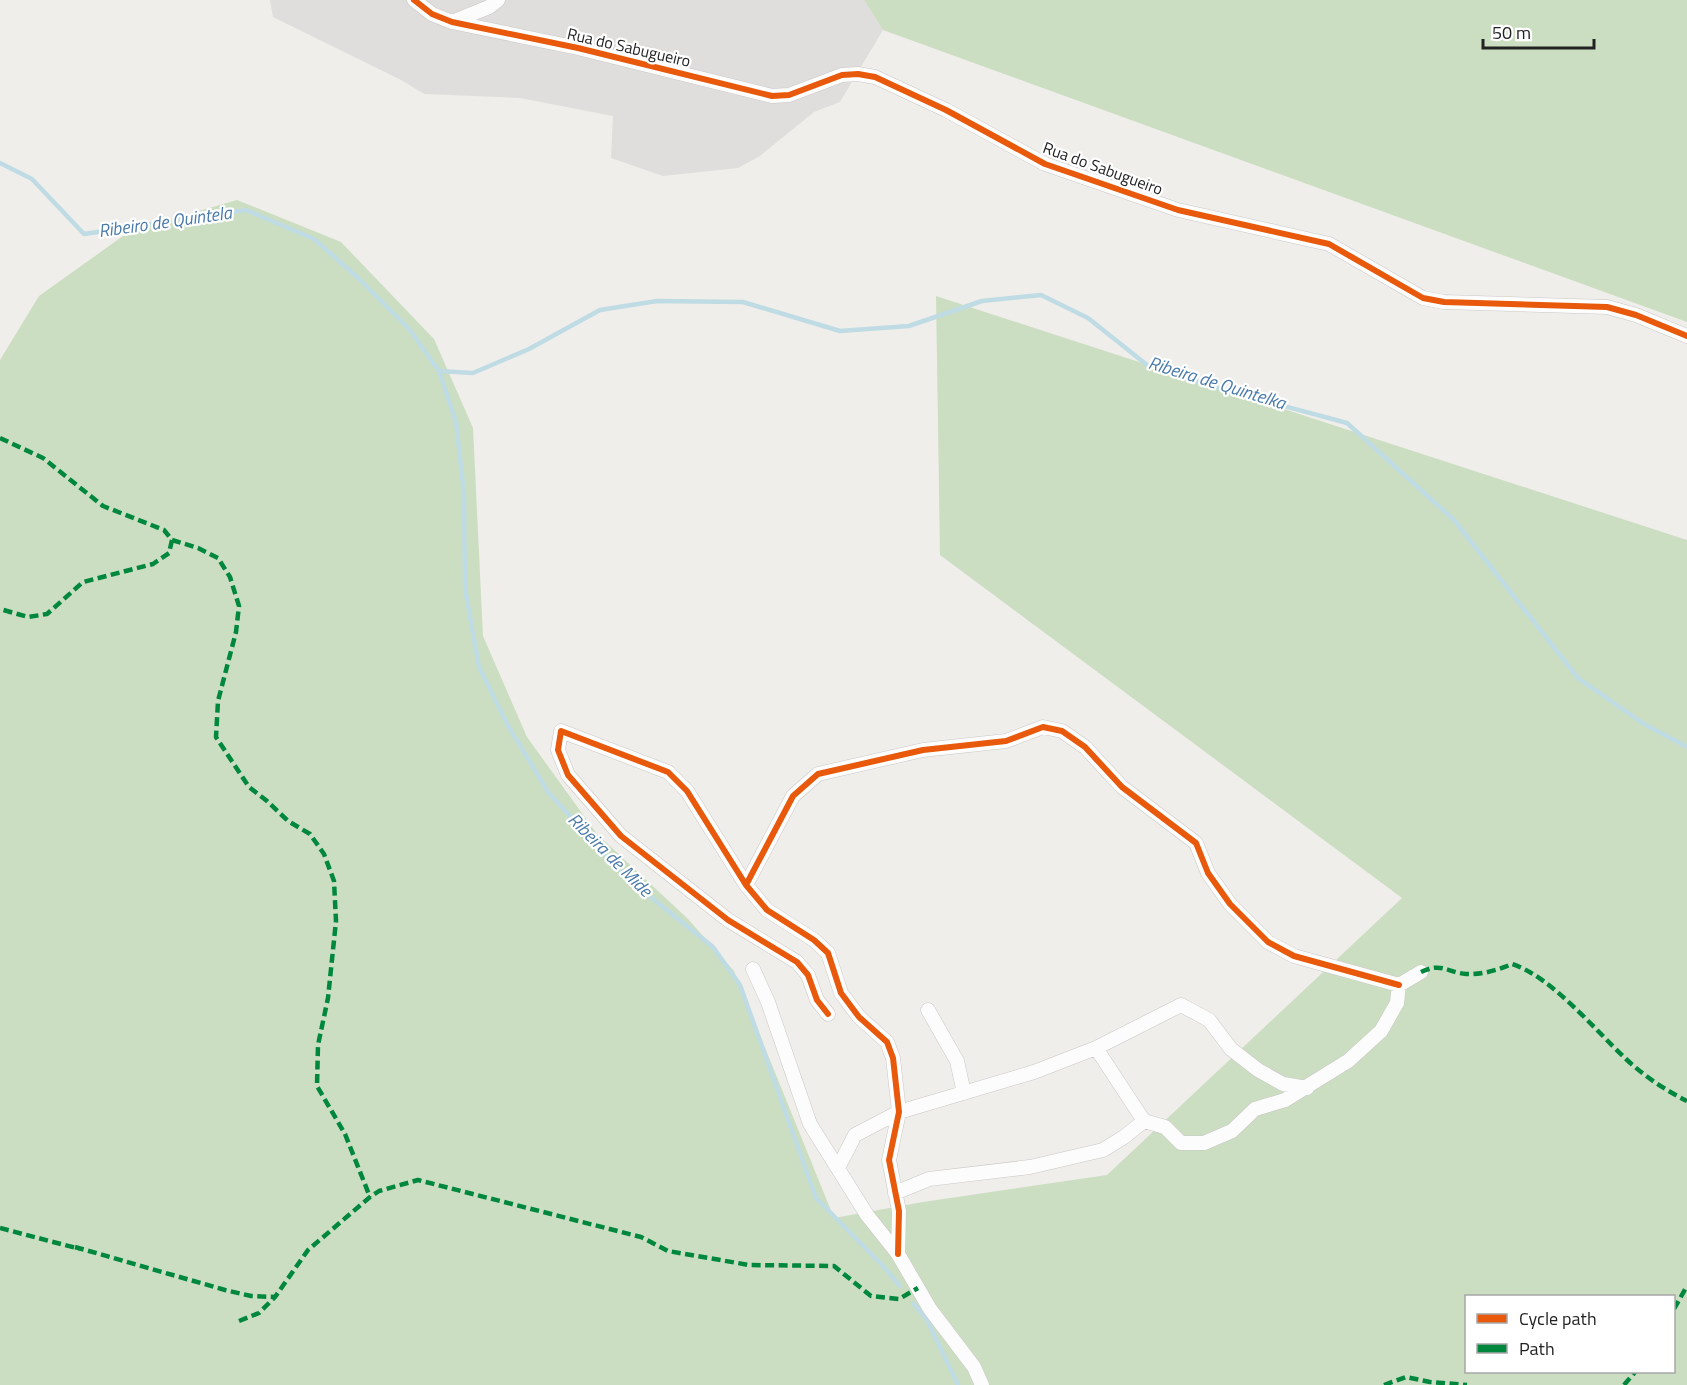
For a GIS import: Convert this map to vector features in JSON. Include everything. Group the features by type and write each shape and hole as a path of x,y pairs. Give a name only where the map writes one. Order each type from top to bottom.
{"street":[{"name":"Rua do Sabugueiro","path":"414,0 432,14 452,22 578,48 772,96 789,95 842,75 858,74 875,77 946,110 1045,164 1179,210 1329,244 1423,298 1444,302 1607,307 1636,315 1687,336"},
{"path":"452,22 489,7 498,0"},
{"path":"746,885 793,796 818,774 922,750 1006,741 1043,728 1062,731 1086,747 1122,787 1196,843 1208,873 1230,904 1268,942 1293,956 1399,985 1421,972"},
{"path":"828,1014 817,1000 808,975 797,962 728,920 621,836 568,775 558,750 561,731 668,772 687,790 746,885 767,910 814,940 828,953 841,993 859,1017 887,1042 893,1058 899,1112 889,1160 898,1211 898,1254"},
{"path":"753,969 768,1002 810,1124 867,1215 898,1254 930,1309 974,1367 982,1385"},
{"path":"1096,1048 1144,1121 1165,1127 1181,1143 1204,1143 1232,1131 1255,1109 1285,1100 1348,1061 1381,1031 1397,1003 1399,985"},
{"path":"838,1168 855,1135 899,1112 1034,1072 1096,1048 1181,1005 1209,1020 1231,1049 1258,1070 1283,1084 1307,1088"},
{"path":"928,1010 957,1061 964,1093"},
{"path":"895,1193 929,1179 1030,1167 1103,1150 1144,1121"}],"shaded area":[{"path":"270,0 864,0 883,30 840,102 814,112 760,156 738,168 663,176 611,158 613,116 520,98 424,94 401,80 273,17"}],"green space":[{"path":"864,0 1687,0 1687,322 883,30"},
{"path":"237,200 341,242 434,339 473,428 483,636 527,737 597,834 688,919 734,971 834,1218 923,1202 1107,1175 1402,898 940,555 936,296 1687,540 1687,1385 0,1385 0,360 39,296 130,231"}],"waterway":[{"name":"Ribeira de Mide","path":"0,163 32,179 84,234 246,210 314,239 356,276 409,329 439,371 456,422 464,494 465,589 479,667 507,724 548,792 627,878 713,947 740,985 816,1198 900,1286"},
{"name":"Ribeira de Quintelka","path":"439,371 473,373 529,349 600,310 657,301 743,302 840,331 909,326 982,301 1041,295 1088,318 1147,365 1221,389 1347,423 1454,520 1578,678 1644,724 1687,747"},
{"name":"Ribeira de Mide","path":"914,1304 927,1320 958,1385"}],"marked path":[{"path":"0,438 43,458 103,506 164,530 172,540 169,553 153,564 83,582 47,614 28,617 0,609"},
{"path":"172,540 198,548 218,558 230,577 239,606 236,632 218,701 216,737 249,787 288,821 310,834 324,854 334,881 336,921 328,998 318,1045 317,1086 345,1134 370,1197"},
{"path":"1421,972 1439,968 1459,973 1478,974 1512,964 1527,971 1557,992 1640,1071 1687,1101"},
{"path":"75,1247 225,1290 251,1296 275,1297 308,1250 370,1197 379,1191 418,1180 641,1237 668,1251 749,1265 834,1266 871,1296 899,1299 918,1288"},
{"path":"0,1228 80,1249"},
{"path":"1675,1307 1687,1286"},
{"path":"239,1321 259,1313 275,1297"},
{"path":"1624,1385 1634,1373"},
{"path":"1384,1385 1406,1377 1430,1382 1467,1385"}],"cycle path":[{"path":"414,0 432,14 452,22 578,48 772,96 789,95 842,75 858,74 875,77 946,110 1045,164 1178,210 1329,244 1423,298 1444,302 1607,307 1636,315 1687,336"},
{"path":"746,885 793,796 818,774 923,750 1006,741 1043,727 1062,731 1085,747 1122,787 1196,843 1208,873 1230,904 1268,942 1294,956 1399,985"},
{"path":"828,1014 817,1000 808,975 797,962 728,920 621,836 568,775 558,750 561,731 668,772 687,791 746,885 767,910 814,940 828,953 841,993 859,1017 887,1042 893,1058 899,1112 889,1160 899,1211 898,1254"}],"water label":[{"name":"Ribeiro de Quintela","path":"165,222"}]}
